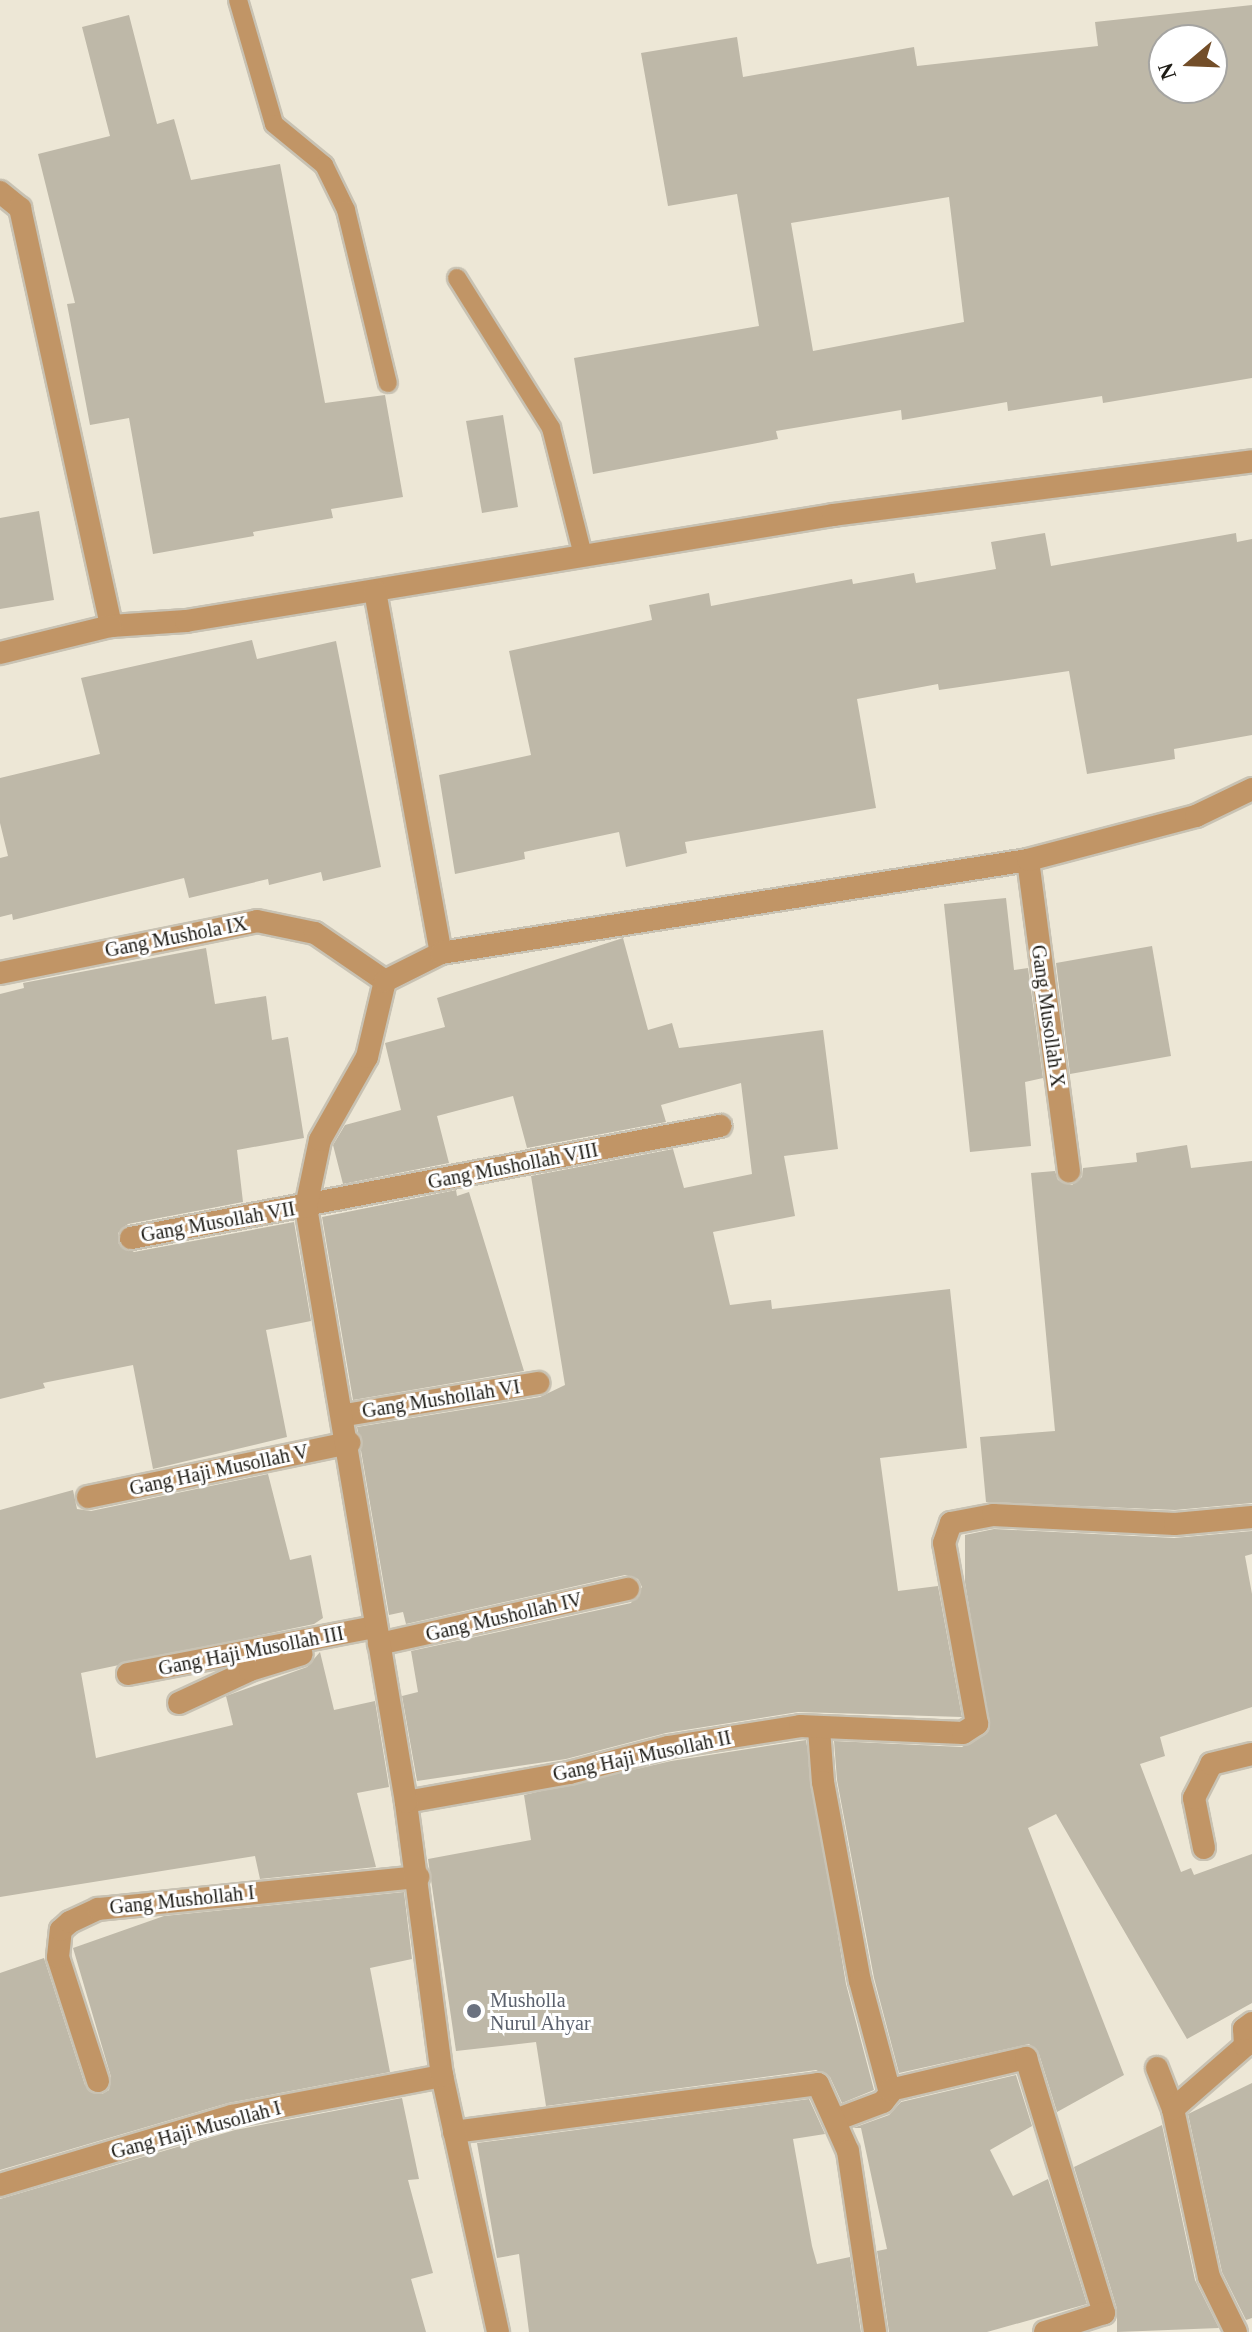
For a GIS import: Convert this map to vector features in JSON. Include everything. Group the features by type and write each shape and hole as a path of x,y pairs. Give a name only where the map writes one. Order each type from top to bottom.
{"street":[{"path":"0,192 20,208 111,626"},
{"path":"0,653 111,626 186,621 833,515 1252,461"},
{"path":"375,591 441,953"},
{"path":"498,2332 442,2076 418,1877 377,1635 345,1415 306,1207 320,1140 367,1057 385,981 441,953 1028,860 1196,816 1252,789"},
{"name":"Gang Musollah X","path":"1028,860 1069,1171"},
{"name":"Gang Mushola IX","path":"0,973 257,921 315,933 385,981"},
{"name":"Gang Mushollah VIII","path":"306,1207 720,1126"},
{"name":"Gang Musollah VII","path":"131,1238 306,1207"},
{"name":"Gang Mushollah VI","path":"345,1415 538,1383"},
{"name":"Gang Haji Musollah V","path":"88,1497 349,1443"},
{"name":"Gang Haji Musollah II","path":"406,1802 569,1773 741,1734 819,1729 908,1733 974,1730 972,1695 944,1543 951,1523 993,1515 1175,1524 1252,1517"},
{"name":"Gang Mushollah IV","path":"377,1635 628,1589"},
{"path":"179,1703 250,1670 377,1635"},
{"name":"Gang Haji Musollah III","path":"128,1674 377,1635"},
{"path":"819,1729 823,1782 860,1981 890,2090 883,2102 835,2120"},
{"path":"1204,1848 1194,1798 1211,1764 1252,1754"},
{"name":"Gang Mushollah I","path":"98,2081 58,1957 61,1930 70,1922 98,1909 418,1877"},
{"path":"1173,2109 1245,2046 1244,2029 1252,2023"},
{"path":"890,2090 1026,2058 1104,2313 1045,2332"},
{"path":"1157,2068 1173,2109 1209,2277 1236,2332"},
{"name":"Gang Haji Musollah I","path":"0,2185 232,2116 442,2076"},
{"path":"454,2132 818,2084 848,2151 875,2332"}],"lane":[{"path":"238,0 274,124 324,165 346,210 388,383"},
{"path":"457,278 551,428 583,555"}],"building":[{"path":"1252,5 1252,378 1103,403 1102,396 1008,411 1007,402 902,420 901,410 776,431 778,439 593,474 574,358 759,326 737,194 668,206 641,53 737,37 743,77 914,47 917,66 1098,46 1095,22","holes":["949,197 964,322 813,351 791,223"]},
{"path":"129,15 157,124 174,119 191,180 280,164 325,403 385,395 403,497 331,509 333,518 153,554 129,418 90,425 67,304 75,303 38,154 110,136 82,27"},
{"path":"503,415 518,507 482,513 466,421"},
{"path":"39,511 54,600 0,609 0,518"},
{"path":"1045,533 1051,566 1236,533 1237,542 1252,539 1252,735 1174,749 1175,759 1087,774 1069,671 939,690 938,684 857,699 876,808 685,842 687,853 626,867 619,832 524,852 525,859 455,874 439,775 531,755 509,651 652,620 649,605 709,593 711,606 852,579 853,584 914,573 916,583 996,569 991,542"},
{"path":"252,640 257,659 336,641 381,867 323,881 321,872 269,885 268,879 189,898 184,878 13,920 12,914 0,917 0,858 8,856 0,823 0,778 100,754 81,678"},
{"path":"1006,898 1014,970 1028,968 1043,1078 1025,1082 1031,1146 970,1152 944,904"},
{"path":"623,938 648,1030 672,1023 679,1048 823,1030 838,1149 784,1156 795,1216 713,1232 730,1305 771,1300 772,1309 950,1289 967,1448 880,1458 898,1591 938,1586 962,1717 798,1712 666,1733 566,1759 417,1781 402,1696 418,1692 411,1651 631,1603 642,1587 638,1579 625,1575 406,1624 403,1612 389,1615 357,1427 540,1397 565,1385 531,1176 673,1149 684,1188 752,1174 741,1083 661,1105 666,1122 527,1148 513,1096 437,1116 449,1163 343,1184 333,1145 345,1125 401,1110 385,1043 445,1027 437,998"},
{"path":"1152,946 1171,1056 1070,1074 1056,963"},
{"path":"206,948 215,1004 266,996 272,1040 288,1037 304,1138 237,1150 243,1202 128,1224 118,1233 118,1241 134,1252 294,1222 311,1321 266,1330 287,1437 153,1469 133,1365 43,1383 45,1388 0,1399 0,994 24,988 23,983"},
{"path":"1187,1145 1191,1168 1252,1161 1252,1503 1175,1510 986,1502 980,1437 1055,1431 1031,1173 1055,1171 1058,1180 1072,1185 1082,1177 1083,1168 1137,1162 1136,1153"},
{"path":"456,1190 457,1196 469,1192 524,1371 353,1400 322,1217"},
{"path":"268,1474 290,1560 311,1555 323,1618 314,1624 81,1673 96,1758 233,1725 226,1696 307,1667 320,1652 334,1710 375,1701 389,1787 357,1793 376,1867 260,1879 255,1856 0,1897 0,1510 73,1490 77,1509 91,1511"},
{"path":"994,1529 1174,1538 1252,1531 1252,1554 1245,1556 1252,1594 1252,1707 1160,1737 1165,1756 1140,1764 1181,1872 1191,1868 1194,1875 1252,1854 1252,2003 1187,2039 1056,1814 1028,1828 1124,2075 1057,2112 1039,2054 1029,2044 899,2073 874,1978 837,1780 834,1741 962,1747 989,1730 965,1582 965,1535"},
{"path":"806,1740 846,1984 874,2090 842,2103 830,2077 816,2070 546,2106 536,2042 456,2051 428,1859 531,1840 524,1795 671,1761"},
{"path":"404,1892 412,1959 370,1968 390,2072 228,2103 0,2170 0,1973 44,1958 85,2085 102,2094 109,2090 111,2077 73,1948 164,1916"},
{"path":"1016,2075 1032,2126 990,2150 1013,2196 1048,2179 1087,2304 987,2332 889,2332 877,2251 887,2249 861,2128 853,2128 889,2115 901,2102"},
{"path":"1252,2083 1252,2318 1246,2320 1222,2272 1188,2114"},
{"path":"402,2098 419,2179 408,2180 433,2273 411,2279 426,2332 0,2332 0,2199 235,2130"},
{"path":"809,2099 825,2134 793,2139 812,2246 817,2264 850,2257 861,2332 529,2332 519,2254 497,2258 477,2143"},
{"path":"1162,2125 1195,2280 1219,2328 1117,2332 1117,2309 1074,2167"}],"place":[{"name":"Musholla Nurul Ahyar","path":"474,2011"}]}
